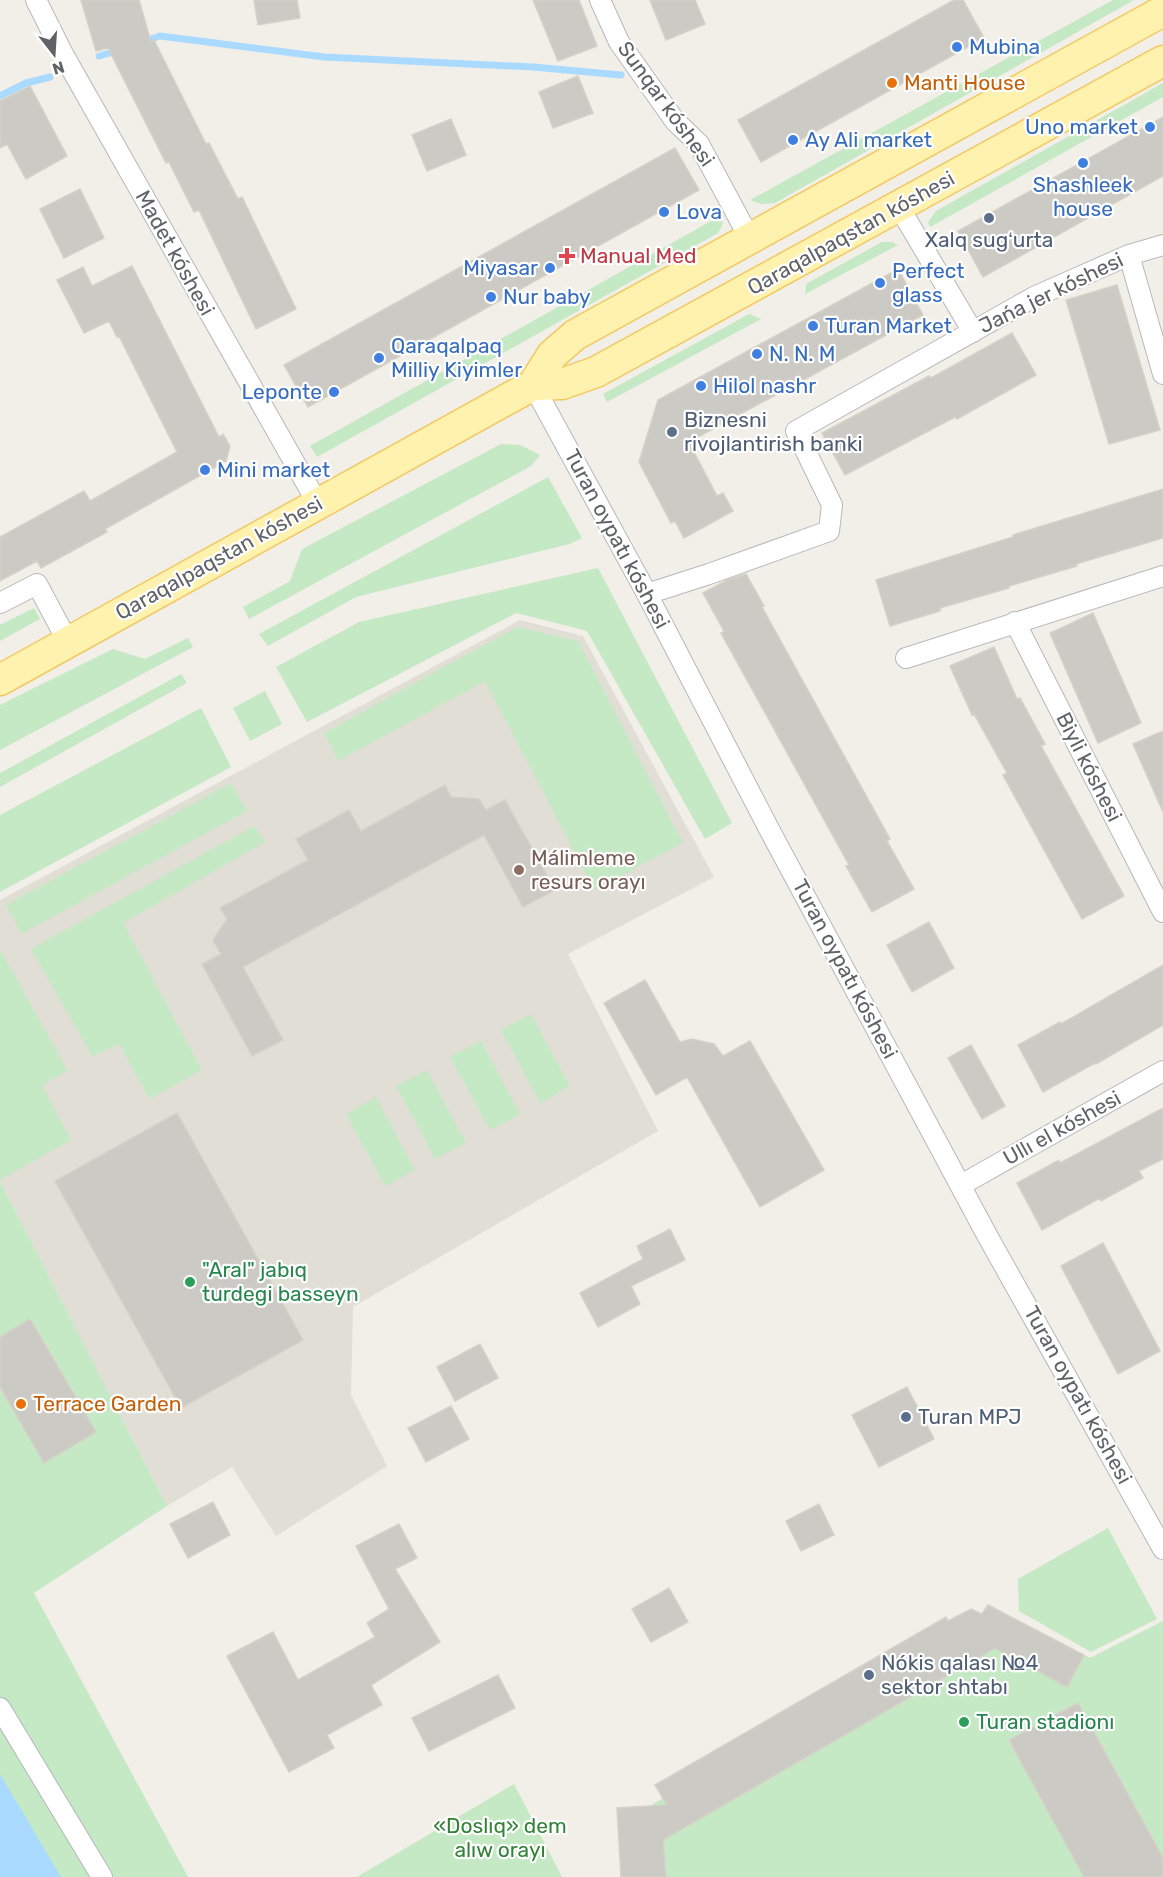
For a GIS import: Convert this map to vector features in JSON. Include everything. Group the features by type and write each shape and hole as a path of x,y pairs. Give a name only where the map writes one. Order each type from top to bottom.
{"main road":[{"name":"Qaraqalpaqstan kóshesi","path":"533,385 552,355 575,335 1163,11"},
{"name":"Qaraqalpaqstan kóshesi","path":"0,680 533,385 562,384 596,372 1163,61"}],"street":[{"name":"Madet kóshesi","path":"36,0 63,54 318,504"},
{"name":"Sunqar kóshesi","path":"600,0 619,42 675,121 699,144 750,239"},
{"path":"899,207 972,332"},
{"name":"Jańa jer kóshesi","path":"647,594 829,531 832,505 796,431 1034,297 1129,255 1163,245"},
{"path":"1129,255 1163,374"},
{"name":"Turan oypatı kóshesi","path":"533,385 647,594 772,834 961,1185 1163,1549"},
{"path":"906,658 1163,576"},
{"path":"0,603 38,584 68,642"},
{"name":"Biyli kóshesi","path":"1015,622 1163,912"},
{"name":"Ullı el kóshesi","path":"961,1185 1163,1071"},
{"path":"0,1708 102,1877"}],"shaded area":[{"path":"520,620 583,636 714,877 568,954 658,1131 353,1307 351,1395 387,1466 276,1536 232,1467 167,1506 0,1181 0,900"}],"green space":[{"path":"1113,0 1134,0 775,203 761,204 750,200"},
{"path":"1163,83 1163,97 930,227 928,222 936,211"},
{"path":"720,216 723,224 718,233 317,457 310,446"},
{"path":"882,242 892,242 898,245 805,294 806,284"},
{"path":"749,314 761,319 607,402 603,394"},
{"path":"501,444 520,445 540,455 531,466 249,619 243,607 290,581 302,549"},
{"path":"548,477 582,538 570,544 356,597 268,646 259,634"},
{"path":"598,568 732,823 705,839 587,631 516,613 307,722 276,667 359,622"},
{"path":"34,608 40,619 0,641 0,625"},
{"path":"517,627 578,641 683,843 594,890 485,681 338,761 324,733"},
{"path":"188,638 193,647 0,750 0,705 113,649 145,659"},
{"path":"181,674 187,683 0,787 0,773"},
{"path":"265,691 282,724 250,741 233,708"},
{"path":"201,708 231,767 0,892 0,815"},
{"path":"231,783 247,811 21,934 6,905"},
{"path":"254,826 265,842 123,923 202,1070 149,1099 119,1044 92,1056 31,949"},
{"path":"0,949 68,1071 42,1085 71,1140 0,1180"},
{"path":"531,1014 570,1086 540,1103 501,1030"},
{"path":"481,1041 520,1114 490,1130 450,1057"},
{"path":"427,1070 466,1143 435,1159 396,1086"},
{"path":"376,1097 415,1170 385,1186 346,1114"},
{"path":"0,1181 167,1506 34,1593 188,1877 0,1877"},
{"path":"1108,1528 1157,1619 1091,1652 1019,1611 1018,1579"},
{"name":"Turan stadionı","path":"988,1605 1090,1658 1163,1621 1163,1877 621,1877 617,1808 650,1806 663,1798 655,1785 946,1617 948,1620 971,1609 982,1614"},
{"name":"«Doslıq» dem alıw orayı","path":"514,1784 562,1877 357,1877"}],"water":[{"path":"0,1774 61,1877 0,1877"}],"building":[{"path":"81,0 139,0 151,42 154,40 206,144 209,143 238,199 242,197 296,309 256,329 199,210 194,212 169,162 166,163 108,48 96,51"},
{"path":"254,0 297,0 300,18 258,25"},
{"path":"533,0 579,0 597,46 558,61"},
{"path":"650,0 695,0 705,24 666,40"},
{"path":"954,0 963,0 984,38 761,162 738,120"},
{"path":"578,76 593,113 553,128 539,92"},
{"path":"30,86 67,156 26,179 7,144 0,148 0,101"},
{"path":"1163,117 1163,176 983,277 958,231"},
{"path":"451,119 466,155 427,171 412,135"},
{"path":"675,148 699,190 308,407 284,365"},
{"path":"80,189 104,238 64,258 40,209"},
{"path":"132,266 219,437 223,434 230,446 226,461 105,529 107,532 41,568 37,561 0,581 0,537 84,491 90,501 177,452 119,336 117,337 109,321 84,333 57,280 83,267 92,286"},
{"path":"898,269 923,315 698,437 695,454 717,496 723,493 733,511 684,538 675,521 671,523 639,462 658,400"},
{"path":"1117,285 1160,430 1109,444 1066,300"},
{"path":"1012,333 1036,375 957,419 955,417 845,475 822,433 929,376 931,378"},
{"path":"1163,489 1163,538 1076,564 1077,566 940,608 940,611 890,626 876,580"},
{"path":"746,574 890,839 887,841 914,889 872,912 846,866 849,865 721,633 724,631 703,593 727,580"},
{"path":"1093,613 1141,723 1098,743 1050,633"},
{"path":"994,647 1017,699 1020,698 1045,744 1041,746 1124,896 1082,919 1003,775 1007,773 974,714 972,715 950,666"},
{"path":"1163,731 1163,812 1133,744"},
{"path":"445,785 451,797 479,799 486,810 505,800 555,890 523,907 484,835 243,967 283,1040 252,1056 202,964 221,954 213,940 227,919 220,908 308,860 296,839 349,810 361,831"},
{"path":"929,922 954,968 912,992 887,945"},
{"path":"1163,965 1163,1025 1043,1092 1018,1045 1060,1022 1061,1024"},
{"path":"645,980 680,1042 692,1039 714,1044 723,1056 750,1041 824,1170 760,1207 687,1077 656,1095 604,1003"},
{"path":"971,1045 1005,1106 982,1119 948,1058"},
{"path":"1163,1108 1163,1159 1139,1171 1143,1178 1101,1201 1100,1198 1042,1230 1017,1183 1059,1160 1060,1163"},
{"name":"\"Aral\" jabıq turdegi basseyn","path":"177,1113 303,1340 181,1408 55,1181"},
{"path":"670,1229 685,1260 631,1286 640,1304 598,1327 580,1293 643,1259 637,1246"},
{"path":"1103,1243 1160,1351 1118,1374 1061,1266"},
{"path":"30,1319 96,1432 44,1463 0,1387 0,1337"},
{"path":"480,1344 498,1378 455,1401 437,1367"},
{"path":"907,1387 934,1439 879,1467 852,1415"},
{"path":"451,1406 469,1439 426,1462 408,1428"},
{"path":"213,1502 230,1535 188,1558 170,1524"},
{"path":"819,1504 834,1535 801,1551 786,1521"},
{"path":"399,1524 417,1558 395,1569 440,1642 371,1685 382,1705 327,1735 334,1748 289,1772 227,1656 273,1632 298,1680 375,1637 367,1623 389,1609 356,1546"},
{"path":"669,1588 688,1622 651,1642 632,1609"},
{"path":"988,1605 1084,1655 1067,1687 995,1648 663,1840 666,1877 621,1877 617,1808 667,1805 655,1785 946,1617 948,1621 971,1609 982,1614"},
{"path":"498,1675 515,1708 429,1751 412,1718"},
{"path":"1078,1703 1163,1858 1163,1877 1084,1877 1009,1740"}],"waterway":[{"path":"142,42 160,36 324,57 533,67 621,75"},
{"path":"99,56 117,51"},
{"path":"0,96 26,83 50,77"}],"place":[{"name":"Mubina","path":"957,47"},
{"name":"Manti House","path":"892,83"},
{"name":"Uno market","path":"1150,127"},
{"name":"Ay Ali market","path":"793,140"},
{"name":"Shashleek house","path":"1083,163"},
{"name":"Lova","path":"664,212"},
{"name":"Xalq sugʻurta","path":"989,218"},
{"name":"Manual Med","path":"567,256"},
{"name":"Miyasar","path":"550,268"},
{"name":"Perfect glass","path":"880,283"},
{"name":"Nur baby","path":"491,297"},
{"name":"Turan Market","path":"813,326"},
{"name":"N. N. M","path":"757,354"},
{"name":"Qaraqalpaq Milliy Kiyimler","path":"379,358"},
{"name":"Hilol nashr","path":"701,386"},
{"name":"Leponte","path":"334,392"},
{"name":"Biznesni rivojlantirish banki","path":"672,432"},
{"name":"Mini market","path":"205,470"},
{"name":"Málimleme resurs orayı","path":"519,870"},
{"name":"\"Aral\" jabıq turdegi basseyn","path":"190,1282"},
{"name":"Terrace Garden","path":"21,1404"},
{"name":"Turan MPJ","path":"906,1417"},
{"name":"Nókis qalası №4 sektor shtabı","path":"869,1675"},
{"name":"Turan stadionı","path":"964,1722"}]}
